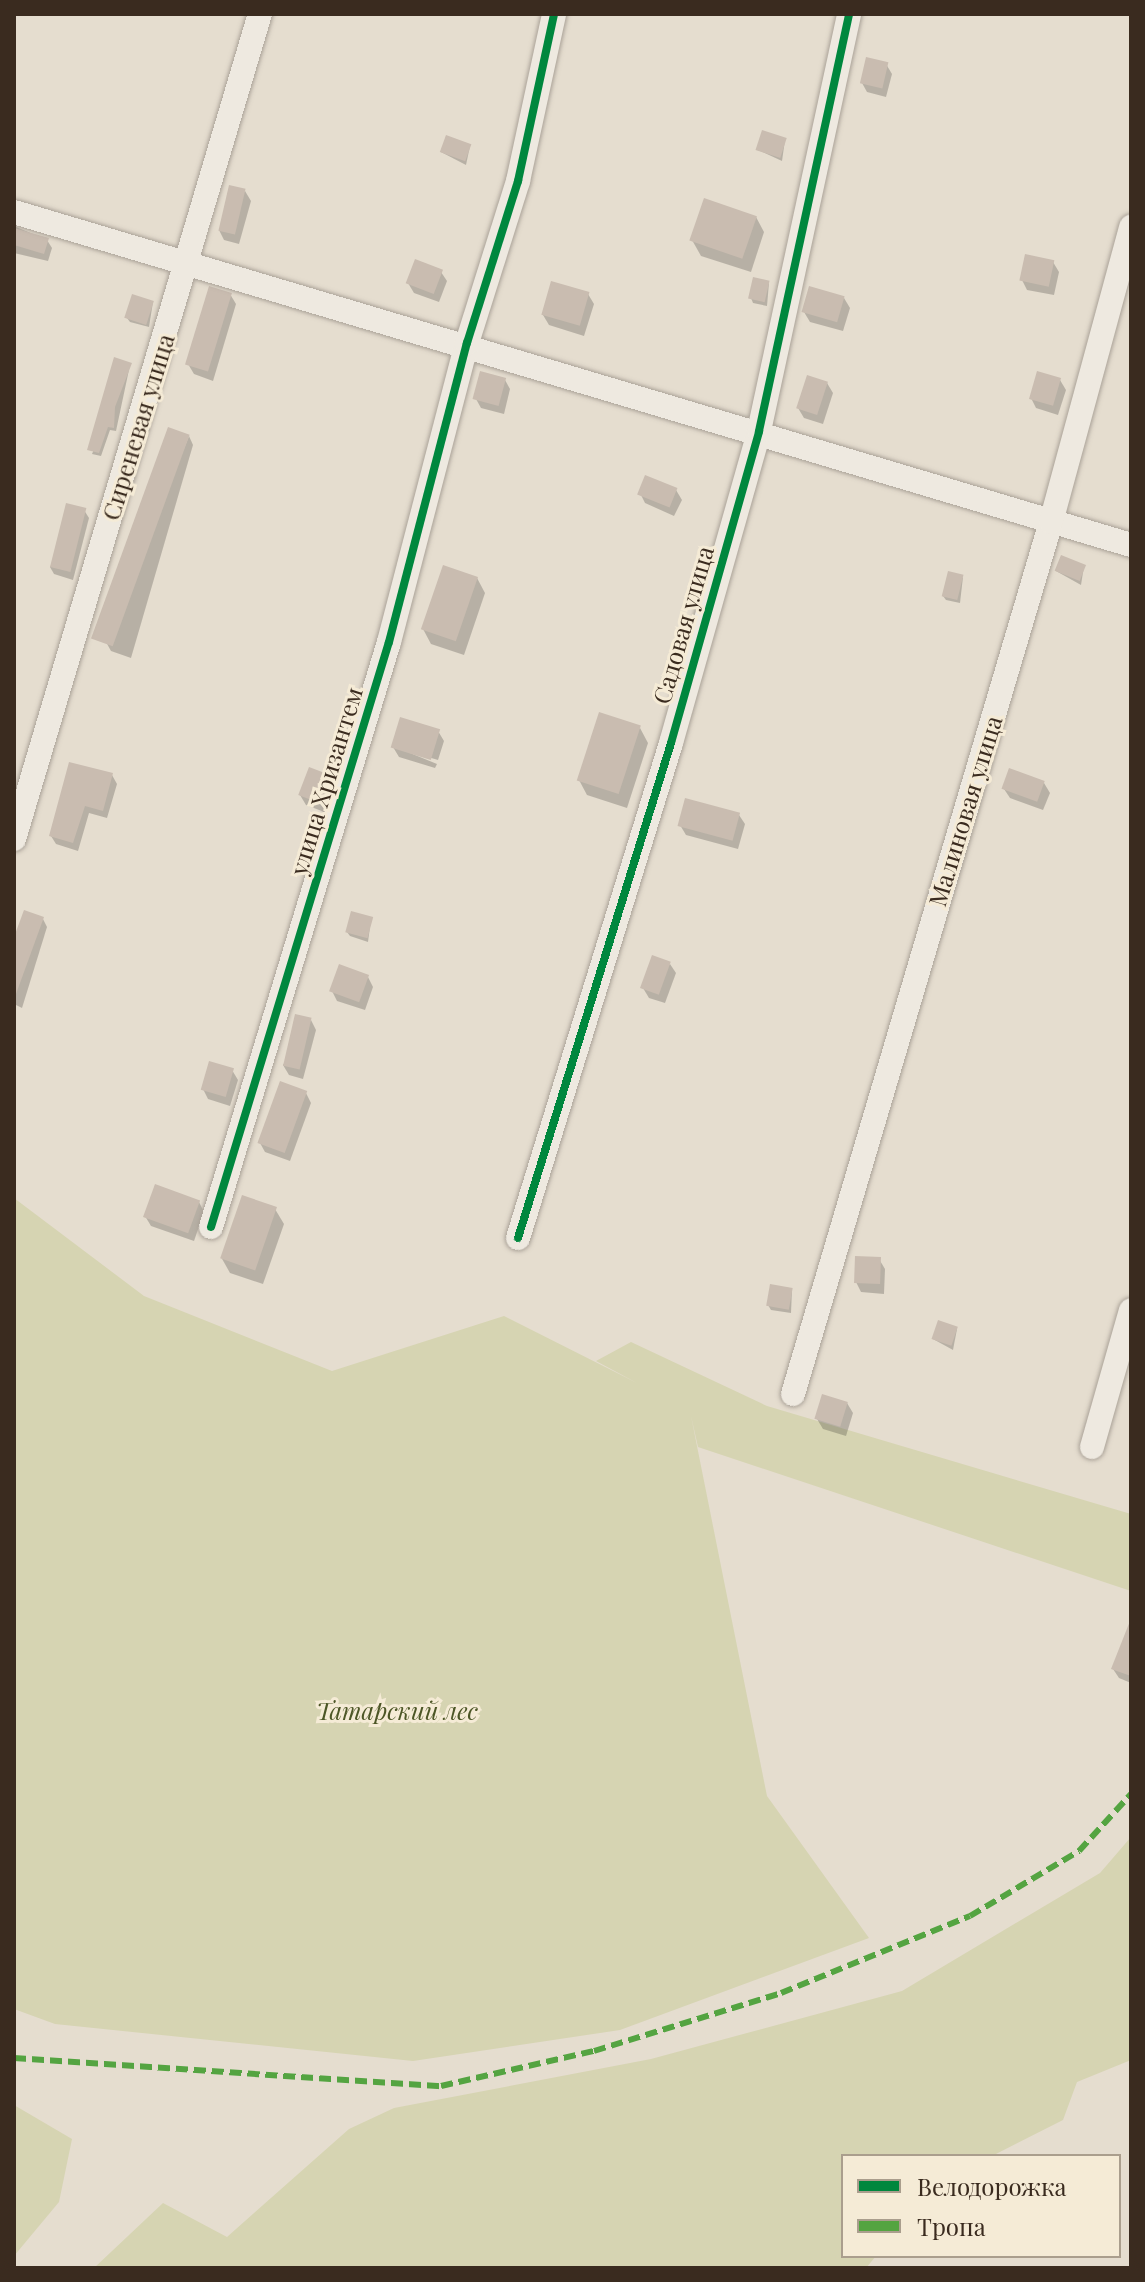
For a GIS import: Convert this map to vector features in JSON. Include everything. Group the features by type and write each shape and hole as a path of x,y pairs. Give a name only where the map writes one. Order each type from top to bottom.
{"street":[{"name":"Сиреневая улица","path":"14,839 260,14"},
{"name":"улица Хризантем","path":"211,1227 389,642 467,343 518,181 554,14"},
{"name":"Садовая улица","path":"518,1238 671,743 759,431 849,14"},
{"path":"14,212 467,343 1131,545"},
{"name":"Малиновая улица","path":"793,1394 1051,522 1131,227"},
{"path":"1092,1447 1131,1310"}],"green space":[{"name":"Татарский лес","path":"14,1198 144,1296 332,1371 504,1316 637,1383 596,1361 631,1342 767,1406 1131,1514 1131,1591 698,1447 691,1416 767,1796 869,1938 620,2030 413,2061 55,2024 14,2009"},
{"path":"1131,1837 1131,2060 1077,2082 1063,2120 996,2154 841,2154 841,2258 874,2258 866,2268 94,2268 163,2203 227,2237 349,2129 394,2108 651,2059 902,1991 1100,1873"},
{"path":"14,2105 72,2139 59,2202 14,2256"}],"building":[{"path":"866,57 888,62 882,88 860,83"},
{"path":"762,130 787,138 780,158 756,150"},
{"path":"446,135 471,144 465,161 440,152"},
{"path":"229,185 246,189 235,235 218,231"},
{"path":"704,198 757,216 742,259 689,241"},
{"path":"14,228 49,238 44,254 14,245"},
{"path":"1025,254 1054,260 1049,287 1019,280"},
{"path":"415,259 443,270 434,294 406,283"},
{"path":"753,277 770,281 765,302 748,298"},
{"path":"551,281 589,292 580,326 541,315"},
{"path":"209,286 232,293 208,371 185,364"},
{"path":"809,286 845,296 837,322 802,312"},
{"path":"132,294 154,301 146,325 124,318"},
{"path":"114,357 132,363 115,407 114,428 108,427 99,453 87,450"},
{"path":"480,371 506,378 499,406 472,399"},
{"path":"1037,371 1061,378 1053,406 1029,399"},
{"path":"807,375 828,382 817,415 796,408"},
{"path":"168,427 190,435 113,646 91,638"},
{"path":"645,475 677,488 670,508 637,494"},
{"path":"66,503 86,508 70,572 50,567"},
{"path":"1061,555 1086,565 1080,581 1055,571"},
{"path":"443,565 478,577 456,641 421,629"},
{"path":"948,571 964,575 957,600 942,596"},
{"path":"599,712 641,726 619,794 577,780"},
{"path":"400,717 440,729 431,760 391,748"},
{"path":"69,762 113,773 103,811 85,806 73,843 49,836"},
{"path":"309,767 333,776 323,804 298,795"},
{"path":"1009,768 1045,781 1037,802 1001,789"},
{"path":"685,798 740,813 733,841 677,826"},
{"path":"24,910 44,917 16,994 14,937"},
{"path":"351,911 373,917 368,938 345,932"},
{"path":"652,955 671,962 659,995 640,988"},
{"path":"339,964 369,975 359,1002 329,991"},
{"path":"295,1014 312,1018 300,1069 283,1066"},
{"path":"209,1061 234,1068 226,1097 201,1090"},
{"path":"280,1081 307,1091 285,1153 257,1143"},
{"path":"155,1184 200,1200 188,1233 143,1217"},
{"path":"242,1195 277,1207 255,1270 220,1258"},
{"path":"855,1256 881,1257 880,1284 854,1283"},
{"path":"770,1284 793,1288 789,1310 766,1306"},
{"path":"938,1320 958,1327 951,1346 931,1339"},
{"path":"822,1394 848,1402 840,1427 814,1419"},
{"path":"1131,1621 1131,1676 1111,1669"}],"marked path":[{"path":"14,2058 441,2086 594,2051 781,1993 970,1916 1079,1851 1131,1794"}],"cycle path":[{"path":"211,1227 389,642 467,343 518,181 554,14"},
{"path":"518,1238 671,743 759,431 849,14"}]}
